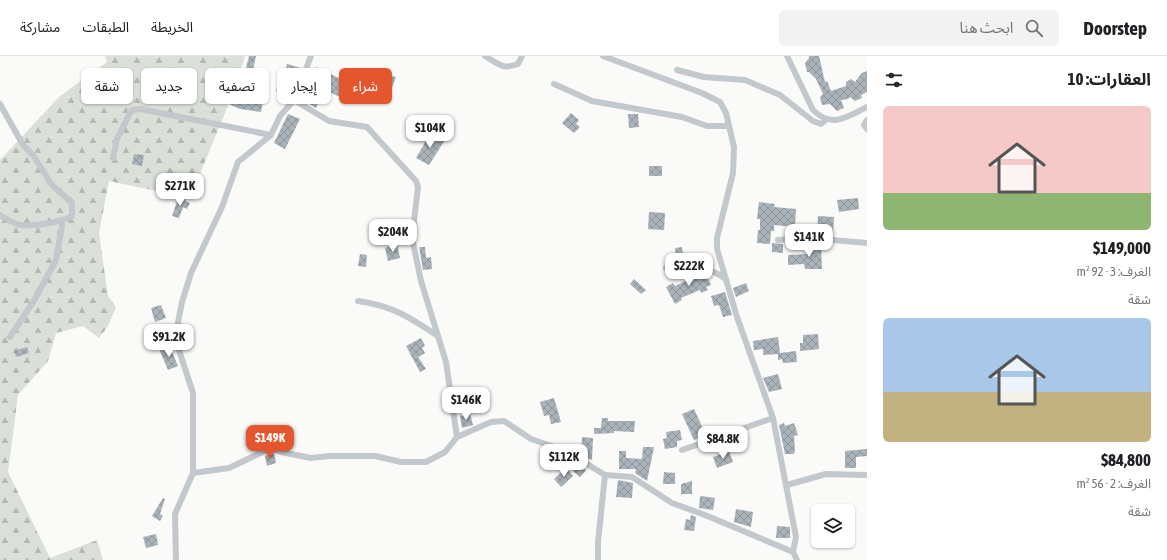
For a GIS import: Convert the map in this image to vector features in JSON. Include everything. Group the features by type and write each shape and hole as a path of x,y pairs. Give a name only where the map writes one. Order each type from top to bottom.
{"street":[{"path":"306,68 311,56"},
{"path":"485,56 502,67 510,67 518,64 522,56"},
{"path":"603,56 702,93 720,102 726,113 734,148 733,173 717,238 717,249 737,317 773,418 796,537 793,552 797,560"},
{"path":"787,56 813,110 826,120"},
{"path":"677,70 704,77 745,80 780,95 821,124 826,120 842,119 867,107"},
{"path":"554,84 592,101 682,117 706,126 729,126"},
{"path":"0,104 23,145 33,155 52,185 72,203 72,216 49,223 18,225 0,215"},
{"path":"176,560 175,514 193,473 193,393 175,338 182,302 191,273 222,207 238,162 271,135 280,116 290,104"},
{"path":"301,104 329,121 367,127 416,181 418,187 412,238 421,281 446,362 457,437"},
{"path":"113,158 117,139 132,110 140,109 271,135"},
{"path":"867,120 864,125 867,130"},
{"path":"10,337 35,299 56,260 62,226 61,220"},
{"path":"778,240 808,238 867,243"},
{"path":"666,268 697,266 717,273 726,279"},
{"path":"358,301 380,304 399,312 438,336"},
{"path":"682,450 773,418"},
{"path":"193,473 228,468 271,448 281,452 311,458 329,456 375,456 401,462 426,462 445,452 457,437 491,422 504,421 531,439 566,451 606,475 632,477 672,503 705,515 793,552"},
{"path":"787,485 826,474 866,475"},
{"path":"598,560 598,542 606,475"}],"green space":[{"path":"105,56 245,56 242,68 205,68 205,104 229,104 190,198 109,181 99,233 108,296 116,307 108,326 99,338 83,326 56,333 48,361 18,395 8,472 50,558 97,540 103,560 0,560 0,160 60,96 81,81 81,104 133,104 133,68 99,68 107,62"}],"building":[{"path":"249,56 256,56 253,68 246,68"},
{"path":"809,56 819,56 825,82 827,81 831,91 846,86 846,82 851,79 855,82 862,73 867,71 867,92 861,95 862,98 855,101 850,97 848,99 841,100 844,108 837,111 830,104 822,105 820,97 823,94 816,79 809,72 807,72 805,63"},
{"path":"287,64 301,68 286,68"},
{"path":"331,74 339,78 339,96 331,93"},
{"path":"392,76 396,77 392,88"},
{"path":"229,104 262,104 261,112 240,109"},
{"path":"310,104 318,104 316,108"},
{"path":"571,113 579,120 576,124 580,127 574,133 562,123"},
{"path":"288,114 300,119 285,149 274,143"},
{"path":"628,114 638,114 639,127 629,128"},
{"path":"431,132 445,140 429,165 416,158"},
{"path":"134,154 144,155 142,166 132,164"},
{"path":"649,166 662,166 662,176 649,176"},
{"path":"179,196 186,199 185,201 190,203 187,209 183,207 179,218 172,216"},
{"path":"858,198 859,209 839,212 837,200"},
{"path":"759,202 775,204 774,207 796,209 795,227 774,225 774,231 771,231 770,244 757,243 758,230 760,230 760,219 757,219"},
{"path":"649,212 665,213 664,230 648,229"},
{"path":"818,216 834,217 833,236 817,234"},
{"path":"772,243 783,244 783,253 772,252"},
{"path":"808,243 821,244 822,269 805,269 804,264 788,265 788,255 808,254"},
{"path":"397,244 400,258 388,261 385,248"},
{"path":"419,247 425,247 426,258 431,257 432,269 423,270"},
{"path":"682,247 684,262 677,263 675,248"},
{"path":"360,254 367,255 366,267 358,266"},
{"path":"703,273 706,274 711,285 706,287 708,290 701,293 700,290 681,298 682,300 675,304 666,287 673,283 675,286"},
{"path":"634,279 646,290 641,294 630,284"},
{"path":"746,283 749,291 736,297 733,288"},
{"path":"725,292 732,315 723,317 719,305 714,306 711,296"},
{"path":"161,305 166,318 155,322 151,308"},
{"path":"818,334 819,349 800,351 800,343 803,343 803,335"},
{"path":"778,337 780,353 796,351 797,362 783,363 782,359 778,360 778,354 763,355 763,349 754,350 753,341"},
{"path":"421,338 425,346 422,348 425,353 418,357 426,369 420,372 406,346"},
{"path":"27,347 29,353 16,357 14,351"},
{"path":"170,347 178,366 168,370 160,351"},
{"path":"778,374 782,389 769,392 763,378"},
{"path":"554,398 561,422 551,424 549,415 544,416 540,402"},
{"path":"694,409 706,435 694,440 682,414"},
{"path":"470,414 473,425 462,428 460,416"},
{"path":"602,418 608,418 608,421 635,421 634,432 614,431 614,433 594,434 594,428 601,428"},
{"path":"784,423 785,426 794,423 798,435 794,436 794,454 785,454 779,425"},
{"path":"680,430 682,440 677,441 677,447 665,449 663,439 667,438 666,432"},
{"path":"582,437 593,438 592,460 585,457 587,454 581,454"},
{"path":"643,447 654,447 647,481 635,473 636,469 619,469 619,451 626,451 626,458 642,459"},
{"path":"867,449 867,456 856,457 856,468 845,468 845,451"},
{"path":"729,451 733,462 717,468 713,457"},
{"path":"271,453 274,454 276,463 267,466 265,456"},
{"path":"579,464 586,470 580,477 573,471"},
{"path":"566,468 573,476 561,487 554,479"},
{"path":"664,472 675,473 675,484 663,484"},
{"path":"618,480 633,483 632,498 616,497"},
{"path":"692,481 692,494 681,494 681,484"},
{"path":"700,496 715,498 713,510 699,508"},
{"path":"163,498 165,499 160,514 163,516 160,521 152,516"},
{"path":"736,509 753,512 751,527 734,522"},
{"path":"691,515 696,517 694,531 684,530 686,519 690,520"},
{"path":"777,526 790,527 790,538 776,538"},
{"path":"156,534 158,545 146,548 143,537"}]}
